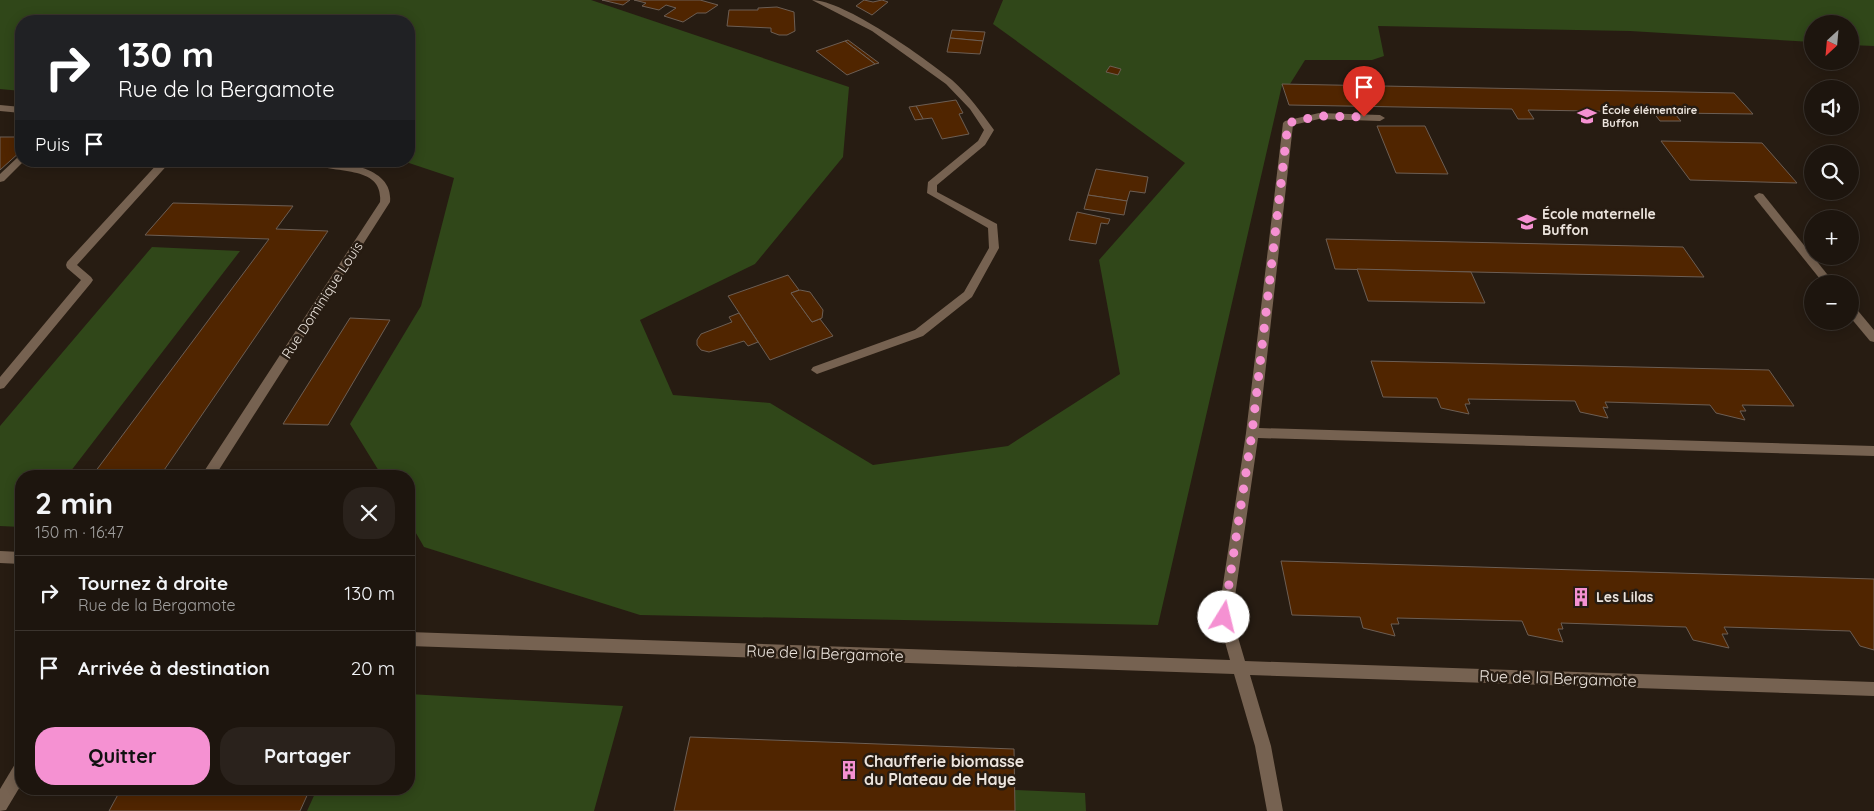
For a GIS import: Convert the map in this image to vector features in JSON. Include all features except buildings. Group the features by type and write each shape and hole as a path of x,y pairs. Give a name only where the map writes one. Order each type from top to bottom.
{"street":[{"path":"816,0 875,29 899,45 949,82 973,107 989,130 982,143 932,184 932,193 993,226 994,248 968,294 919,333 817,370"},
{"path":"0,108 15,109"},
{"path":"1275,811 1263,746 1241,668 1224,617 1252,433 1288,123 1319,116 1380,118"},
{"path":"0,179 15,165"},
{"path":"0,385 87,280 71,265 161,167"},
{"name":"Rue Dominique Louis","path":"212,470 386,202 386,191 383,184 377,178 339,167"},
{"path":"1759,196 1823,275"},
{"path":"1859,319 1874,338"},
{"path":"1252,433 1874,451"},
{"path":"0,557 15,558"},
{"name":"Rue de la Bergamote","path":"415,639 1874,689"},
{"path":"0,804 15,780"}],"green space":[{"path":"0,0 591,0 849,87 843,157 755,264 640,320 673,395 770,403 873,465 1008,446 1120,374 1099,260 1185,163 993,24 1003,0 1874,0 1874,46 1859,45 1859,15 1804,15 1804,42 1630,31 1378,26 1384,56 1372,60 1305,60 1290,84 1282,85 1158,625 640,615 424,547 415,531 415,470 378,470 350,424 421,306 454,178 415,165 415,15 15,15 15,90 0,89"},
{"path":"152,247 240,251 72,470 15,470 15,527 0,526 0,426"},
{"path":"415,694 623,706 594,811 307,811 314,795 415,795"},
{"path":"1015,790 1085,793 1086,811 1015,811"}],"place":[{"name":"École élémentaire Buffon","path":"1587,116"},
{"name":"École maternelle Buffon","path":"1527,222"},
{"name":"Les Lilas","path":"1581,597"},
{"name":"Chaufferie biomasse du Plateau de Haye","path":"849,770"}],"route":[{"path":"1224,617 1252,433 1288,123 1319,116 1364,117"}]}
